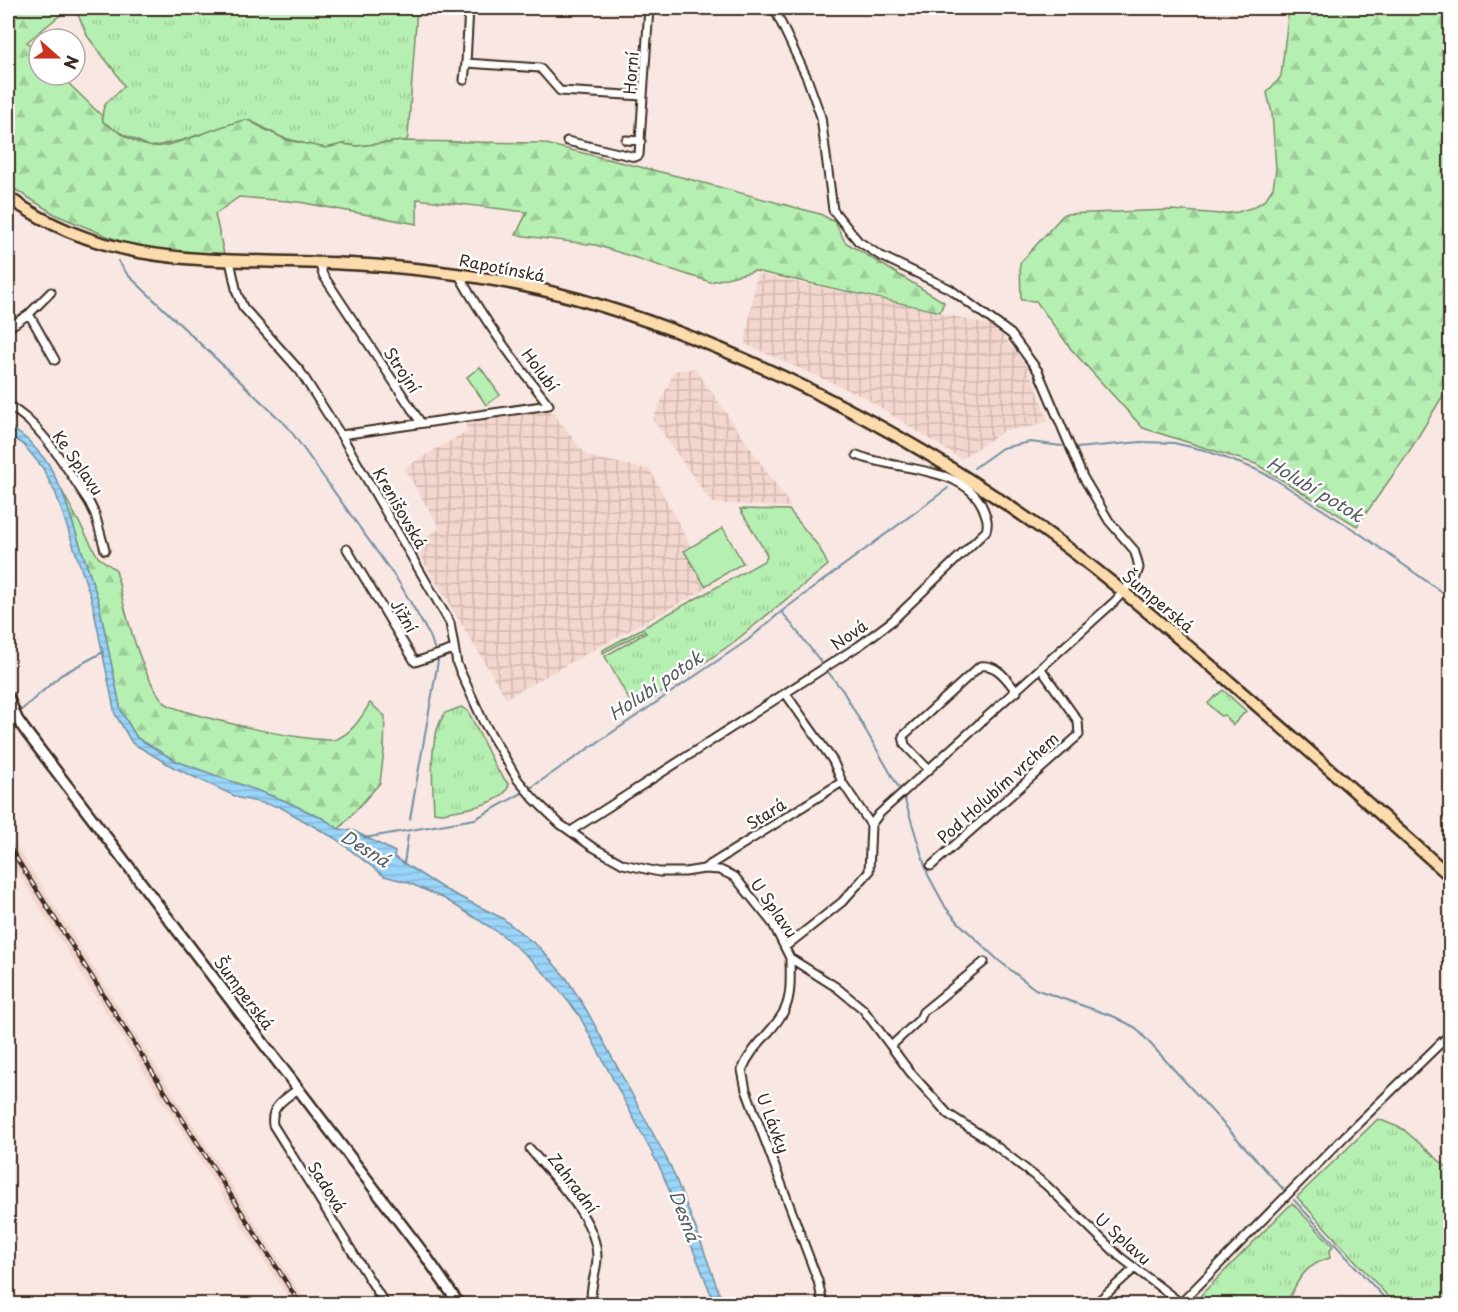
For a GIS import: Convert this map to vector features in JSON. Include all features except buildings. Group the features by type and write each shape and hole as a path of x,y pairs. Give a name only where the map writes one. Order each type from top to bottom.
{"main road":[{"name":"Rapotínská","path":"8,200 61,229 106,245 162,256 230,261 319,262 385,266 459,274 577,299 682,334 747,362 841,406 963,476"},
{"name":"Šumperská","path":"963,476 1042,529 1124,592 1450,876"}],"street":[{"path":"464,80 469,8"},
{"name":"Horní","path":"641,141 649,8"},
{"path":"774,8 807,78 821,117 833,210 858,242 879,255 950,290 1011,334 1038,371 1083,477 1099,506 1135,553 1138,562 1134,581 1124,592 1017,692 879,814 871,825 869,872 842,902 785,947"},
{"path":"466,63 540,68 560,91 643,96"},
{"path":"567,141 635,157 639,155 641,141 626,140"},
{"name":"Krenišovská","path":"230,261 237,293 243,307 300,371 341,435 450,623 457,664 483,721 521,784"},
{"name":"Strojní","path":"319,262 323,275 421,423"},
{"name":"Holubí","path":"421,423 549,405 478,309 459,274"},
{"path":"8,328 29,314 51,292"},
{"path":"29,314 55,360"},
{"name":"Ke Splavu","path":"8,406 35,425 89,502 95,514 105,550"},
{"path":"341,435 421,423"},
{"name":"Nová","path":"571,831 860,645 892,621 982,536 988,525 976,494 942,474 870,461 856,455"},
{"name":"Jižní","path":"347,549 415,662 454,649"},
{"path":"929,770 905,745 903,736 980,666 987,665 996,668 1017,692"},
{"name":"Pod Holubím vrchem","path":"931,866 1079,735 1077,720 1041,669"},
{"path":"786,694 833,761 842,782 871,825"},
{"name":"Šumperská","path":"8,697 16,716 427,1258 459,1305"},
{"name":"Stará","path":"704,869 842,782"},
{"name":"U Splavu","path":"521,784 560,824 591,846 623,864 659,873 720,870 735,877 773,924 790,958 836,987 863,1009 910,1072 948,1114 987,1139 1046,1185 1134,1269 1181,1304"},
{"name":"U Lávky","path":"790,958 790,986 784,1011 756,1044 742,1070 746,1090 818,1281 823,1305"},
{"path":"891,1046 920,1019 923,1012 984,962"},
{"path":"1181,1304 1345,1136 1450,1034"},
{"name":"Sadová","path":"298,1089 277,1106 272,1116 273,1125 385,1305"},
{"name":"Zahradní","path":"530,1149 579,1209 593,1235 597,1258 590,1296 592,1305"},
{"path":"1095,1305 1134,1269"}],"shaded area":[{"path":"757,274 937,312 995,327 1023,360 1036,386 1048,421 1031,427 1006,430 961,459 864,397 745,344"},
{"path":"695,368 791,507 712,503 653,420 674,371"},
{"path":"547,406 587,456 650,470 690,545 683,550 705,589 506,698 414,545 440,528 404,468 467,431 465,419"},
{"path":"8,833 307,1304 292,1304 45,916 8,857"}],"green space":[{"path":"8,8 69,8 46,27 27,27 27,87 72,87 102,116 103,122 137,142 149,146 169,145 245,120 287,140 326,148 343,144 357,146 403,141 542,143 820,214 835,222 845,242 944,302 940,312 755,271 710,282 596,245 516,235 527,212 417,199 417,224 299,202 239,197 215,214 224,254 139,249 56,215 8,185"},
{"path":"75,8 417,8 408,137 406,141 357,146 343,144 326,148 281,137 251,121 237,122 183,140 151,147 118,132 103,122 102,115 105,105 124,86 88,37 87,27 84,27"},
{"path":"1289,8 1450,8 1450,391 1442,397 1407,455 1357,526 1256,464 1143,428 1071,349 1036,301 1021,300 1020,263 1064,214 1172,210 1220,214 1238,212 1254,207 1265,200 1273,188 1276,169 1272,113 1267,93 1281,76"},
{"path":"480,367 500,395 486,405 467,377"},
{"path":"62,491 98,557 116,570 128,621 141,658 164,702 193,714 219,721 278,734 325,740 337,739 348,733 370,703 385,716 380,783 339,829 324,819 283,800 176,761 137,738 121,711 98,599"},
{"path":"740,509 789,510 819,547 828,565 734,642 645,704 633,707 605,656 646,633 644,631 603,653 603,650 764,561 767,557 766,553"},
{"path":"723,528 743,563 705,586 684,551"},
{"path":"1223,690 1246,711 1233,725 1225,715 1220,716 1208,703"},
{"path":"461,707 468,711 496,768 509,785 498,798 479,806 441,813 434,812 432,761 439,724 445,713"},
{"path":"1378,1119 1403,1129 1450,1170 1450,1304 1395,1304 1297,1197"},
{"path":"1292,1203 1333,1246 1329,1252 1330,1258 1309,1268 1300,1278 1289,1299 1286,1298 1285,1302 1288,1304 1196,1304 1201,1295"}],"water":[{"name":"Desná","path":"8,425 28,440 48,463 62,491 98,599 121,711 137,738 176,761 283,800 324,819 339,829 354,831 395,852 394,857 444,889 502,918 540,948 567,979 587,1011 671,1167 723,1304 715,1304 661,1170 579,1015 552,981 529,958 501,934 445,899 407,882 384,876 336,839 280,807 239,798 173,767 132,743 115,714 92,601 56,494 42,467 24,445 8,434"}],"waterway":[{"path":"118,261 128,275 288,427 400,584 431,638 438,661 410,819"},
{"name":"Holubí potok","path":"974,468 1002,448 1030,442 1062,446"},
{"name":"Holubí potok","path":"1077,448 1141,442 1174,443 1204,450 1255,469 1359,533 1450,598"},
{"name":"Holubí potok","path":"529,789 748,640 782,611 948,488"},
{"path":"782,612 821,662"},
{"path":"18,713 61,675 103,652"},
{"path":"828,672 843,691 899,788"},
{"path":"8,731 14,717"},
{"name":"Holubí potok","path":"364,838 475,819 524,792"},
{"path":"904,797 928,875 946,908 960,924 998,960 1035,989 1115,1017 1136,1028 1284,1190"},
{"path":"404,864 408,835"},
{"path":"1294,1200 1390,1304"}],"railway":[{"path":"8,845 300,1304"}]}
